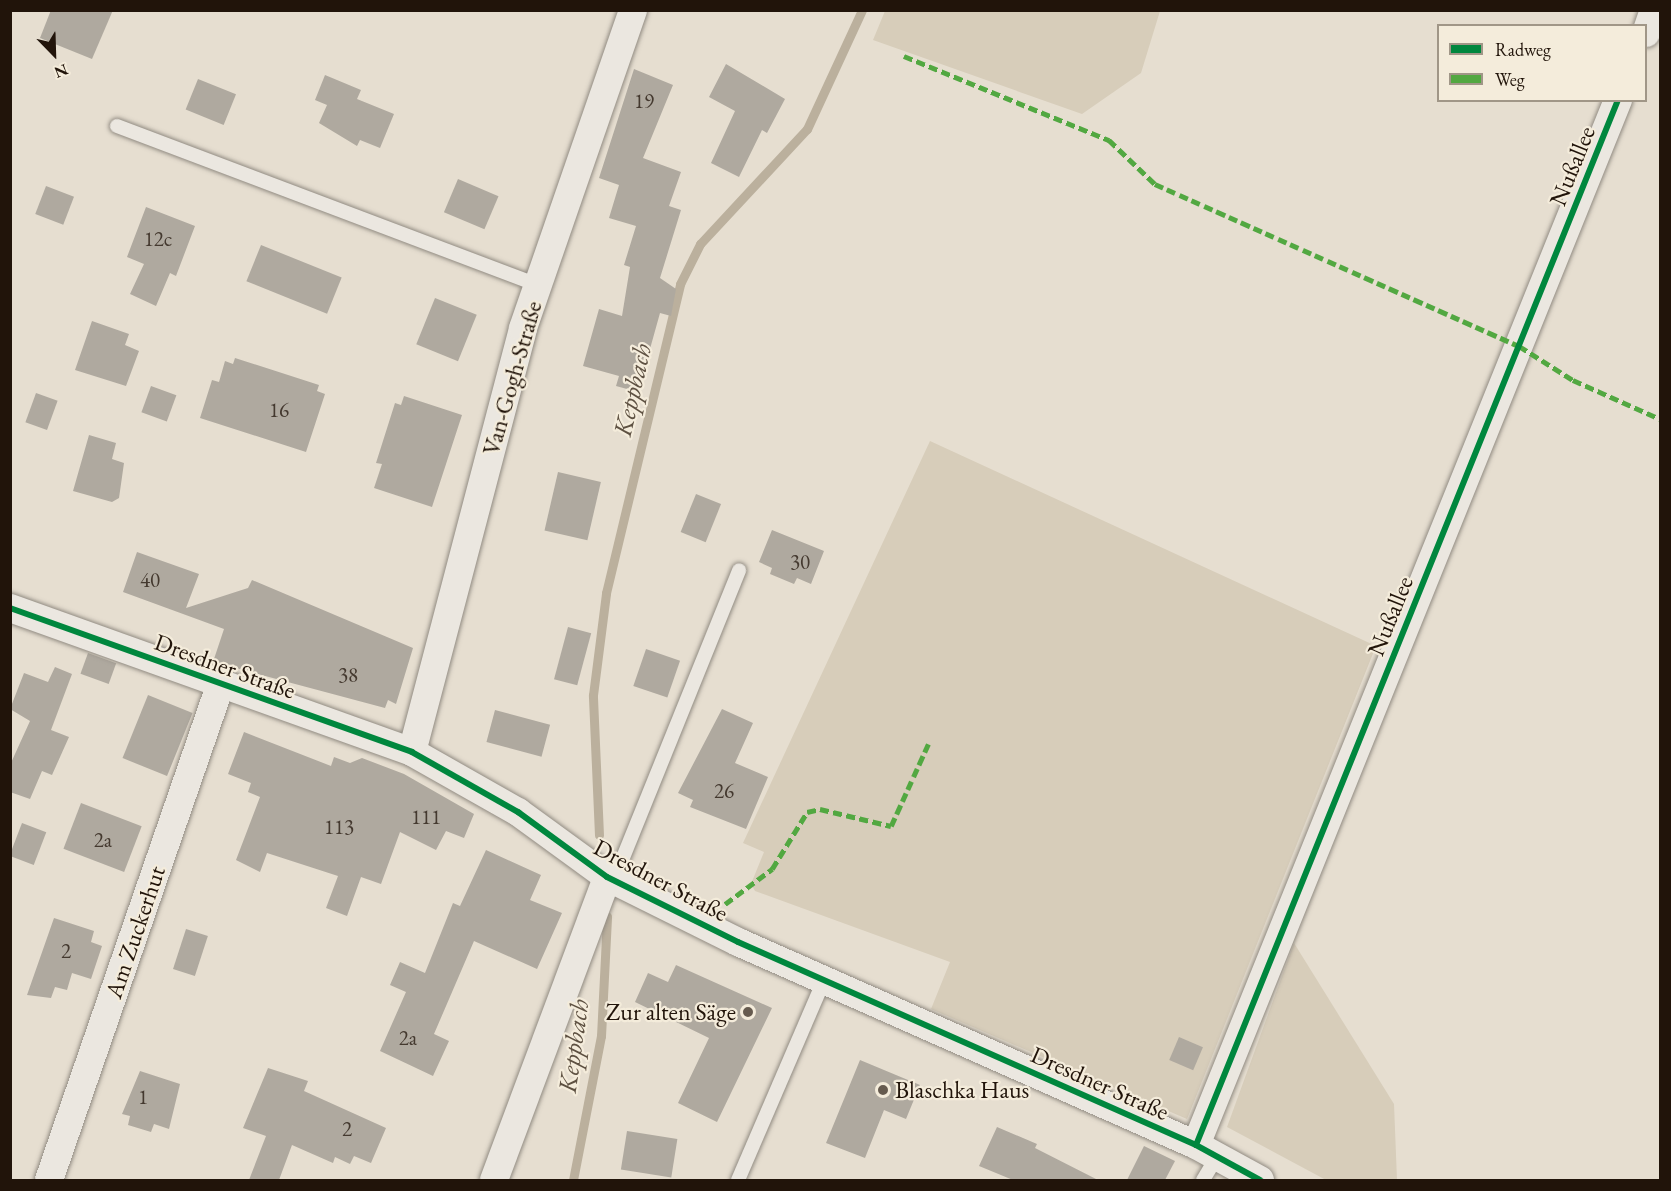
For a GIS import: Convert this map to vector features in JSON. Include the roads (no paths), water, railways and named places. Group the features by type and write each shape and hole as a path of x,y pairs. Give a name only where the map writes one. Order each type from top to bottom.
{"street":[{"name":"Van-Gogh-Straße","path":"412,752 538,285 633,10"},
{"path":"1647,30 1654,10"},
{"name":"Nußallee","path":"1205,1161 1617,102"},
{"name":"Dresdner Straße","path":"10,608 412,752 518,813 611,879 1205,1161 1260,1180"},
{"name":"Am Zuckerhut","path":"49,1180 221,683"},
{"path":"494,1180 611,879"}],"lane":[{"path":"117,126 538,285"},
{"path":"611,879 739,570"},
{"path":"738,1180 824,980"}],"waterway":[{"name":"Keppbach","path":"599,835 593,695 606,593 680,284 700,244 807,129 862,10"},
{"name":"Keppbach","path":"573,1180 601,1036 607,916"}],"place":[{"name":"Zur alten Säge","path":"748,1012"},
{"name":"Blaschka Haus","path":"883,1090"}]}
